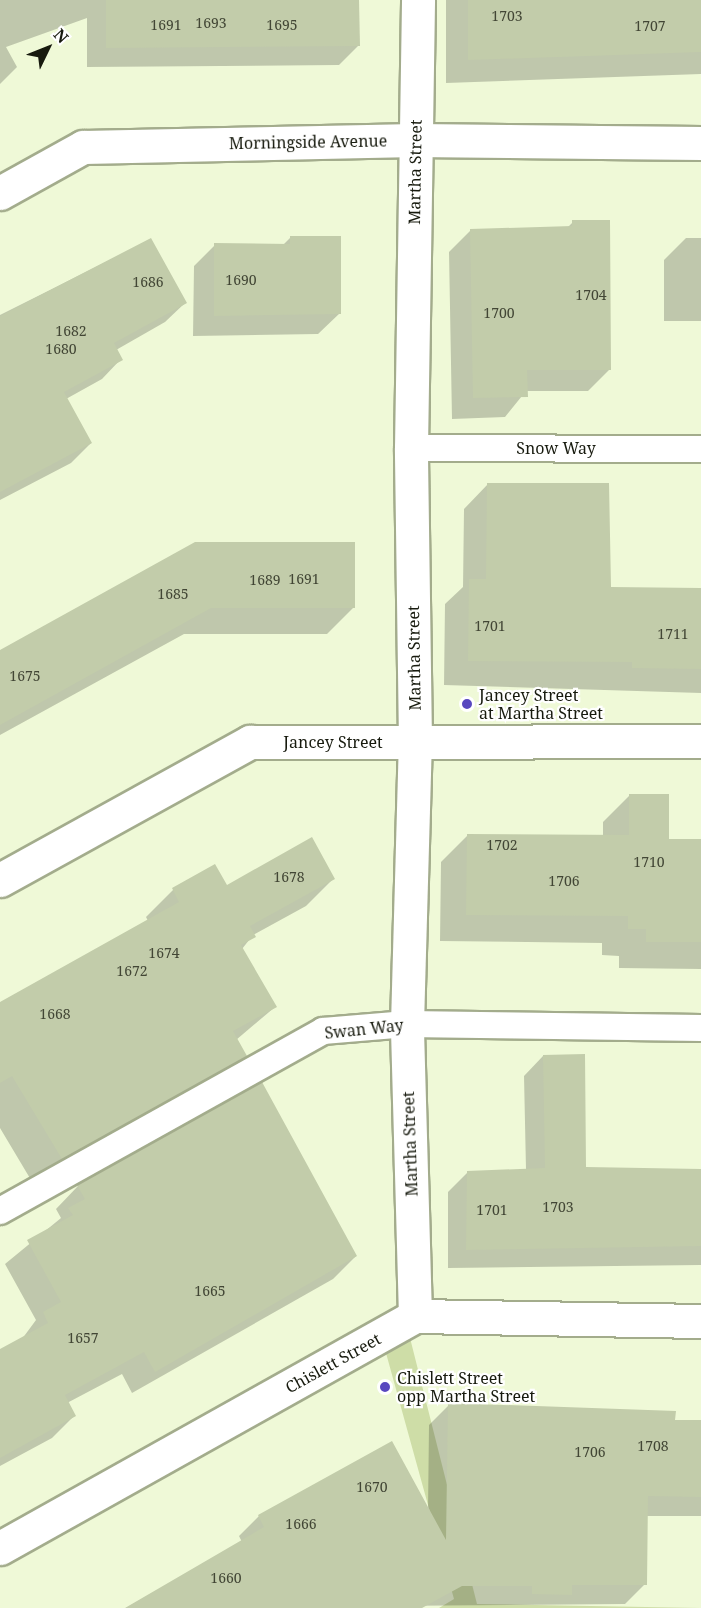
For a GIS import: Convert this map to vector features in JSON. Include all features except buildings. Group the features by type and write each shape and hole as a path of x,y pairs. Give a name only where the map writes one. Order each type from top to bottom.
{"street":[{"name":"Martha Street","path":"415,1316 407,1023 415,742 411,448 418,0"},
{"name":"Morningside Avenue","path":"0,193 83,147 415,140 701,143"},
{"name":"Jancey Street","path":"0,880 250,742 701,741"},
{"path":"415,1316 701,1321"},
{"name":"Chislett Street","path":"0,1548 415,1316"}],"lane":[{"name":"Snow Way","path":"411,448 701,449"},
{"name":"Swan Way","path":"0,1211 323,1031 407,1023 701,1028"}],"green space":[{"path":"406,1322 477,1604 701,1608 439,1608 454,1599 381,1335"}],"place":[{"name":"Jancey Street at Martha Street","path":"467,704"},
{"name":"Chislett Street opp Martha Street","path":"385,1387"}]}
